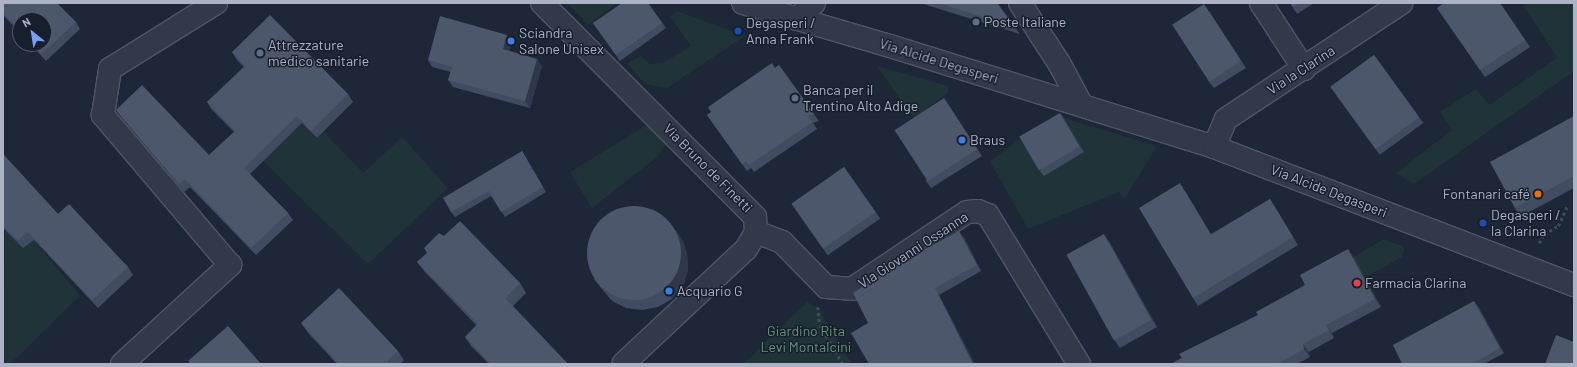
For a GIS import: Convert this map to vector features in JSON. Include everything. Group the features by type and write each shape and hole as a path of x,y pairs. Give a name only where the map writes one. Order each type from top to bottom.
{"street":[{"path":"122,364 230,265 103,115 104,91 110,69 216,3"},
{"name":"Via Alcide Degasperi","path":"743,3 798,18 1081,104 1214,147 1574,285"},
{"path":"798,18 814,3"},
{"path":"1020,3 1060,63 1081,104"},
{"path":"1261,3 1304,69"},
{"name":"Via la Clarina","path":"1214,147 1226,119 1304,69 1401,3"},
{"name":"Via Bruno de Finetti","path":"547,5 755,217 756,232 746,249 623,364"},
{"name":"Via Giovanni Ossanna","path":"826,287 852,289 968,212 978,211 988,215 1079,364"},
{"path":"756,232 782,242 826,287"}],"path":[{"path":"1539,243 1544,234 1558,226 1567,207"},
{"path":"826,287 818,308 820,325 843,364"}],"green space":[{"path":"567,3 617,3 588,25"},
{"path":"1522,3 1574,3 1574,71 1414,184 1396,173 1452,130 1440,112 1476,89 1489,105 1557,58"},
{"path":"677,11 745,36 667,88 645,84 627,64 641,56 650,64 663,63 691,46 670,16"},
{"path":"877,66 948,86 948,93 914,118"},
{"path":"1064,118 1153,145 1156,148 1124,199 1119,192 1028,229 990,161 1020,139"},
{"path":"302,123 316,138 324,132 363,173 402,137 448,188 368,264 262,160"},
{"path":"647,125 667,143 656,158 592,208 570,172"},
{"path":"5,230 34,240 80,296 10,364 3,360"},
{"path":"1384,239 1402,246 1404,249 1402,257 1365,277 1354,257"},
{"name":"Giardino Rita Levi Montalcini","path":"807,302 818,308 852,364 743,364"}],"building":[{"path":"3,3 57,3 76,22 52,44 52,12 12,12 12,23 3,13"},
{"path":"622,3 648,3 662,23 616,55 593,23"},
{"path":"938,3 997,3 1015,27"},
{"path":"1290,3 1300,3 1293,7"},
{"path":"1444,3 1500,3 1525,40 1480,70 1437,8"},
{"path":"1204,4 1241,61 1209,82 1172,25"},
{"path":"270,15 348,94 311,131 297,116 244,168 288,213 251,248 185,179 179,184 116,110 142,85 209,155 235,131 207,102 245,66 232,52"},
{"path":"440,16 507,35 503,49 537,59 525,101 448,80 452,67 428,60"},
{"path":"1374,55 1419,117 1376,149 1330,87"},
{"path":"772,63 775,68 779,65 814,114 808,116 812,122 749,165 746,161 742,164 707,115 711,112 708,107"},
{"path":"944,98 977,149 928,181 895,130"},
{"path":"1060,113 1080,147 1039,170 1019,136"},
{"path":"1574,116 1574,176 1515,208 1490,162"},
{"path":"522,151 543,187 501,212 489,191 451,212 443,198"},
{"path":"3,154 58,214 69,204 128,267 92,300 28,232 18,240 3,226"},
{"path":"844,167 876,212 823,249 792,204"},
{"path":"1180,183 1211,235 1270,199 1293,237 1193,298 1139,208"},
{"path":"634,206 652,210 667,220 677,235 681,253 677,271 667,286 652,296 634,300 616,296 601,286 591,271 587,253 591,235 601,220 616,210"},
{"path":"460,221 520,283 505,298 568,364 491,364 465,337 478,324 417,262 427,253 424,248 439,233 444,236"},
{"path":"959,231 977,265 935,288 973,364 869,364 851,333 868,323 853,293 897,264"},
{"path":"1104,234 1152,320 1114,341 1066,255"},
{"path":"1348,249 1375,299 1326,325 1329,330 1303,344 1304,349 1276,364 1171,364 1182,358 1179,354 1258,315 1256,312 1305,285 1300,275"},
{"path":"339,288 398,351 387,361 390,364 339,364 301,323"},
{"path":"1474,301 1500,348 1471,364 1402,364 1393,345"},
{"path":"228,326 261,364 191,364 188,361"},
{"path":"1556,335 1574,342 1574,364 1545,364"}],"place":[{"name":"Poste Italiane","path":"976,22"},
{"name":"Degasperi / Anna Frank","path":"738,31"},
{"name":"Sciandra Salone Unisex","path":"511,41"},
{"name":"Attrezzature medico sanitarie","path":"260,53"},
{"name":"Banca per il Trentino Alto Adige","path":"795,98"},
{"name":"Braus","path":"962,140"},
{"name":"Fontanari café","path":"1538,194"},
{"name":"Degasperi / la Clarina","path":"1483,223"},
{"name":"Farmacia Clarina","path":"1357,283"},
{"name":"Acquario G","path":"669,291"}]}
